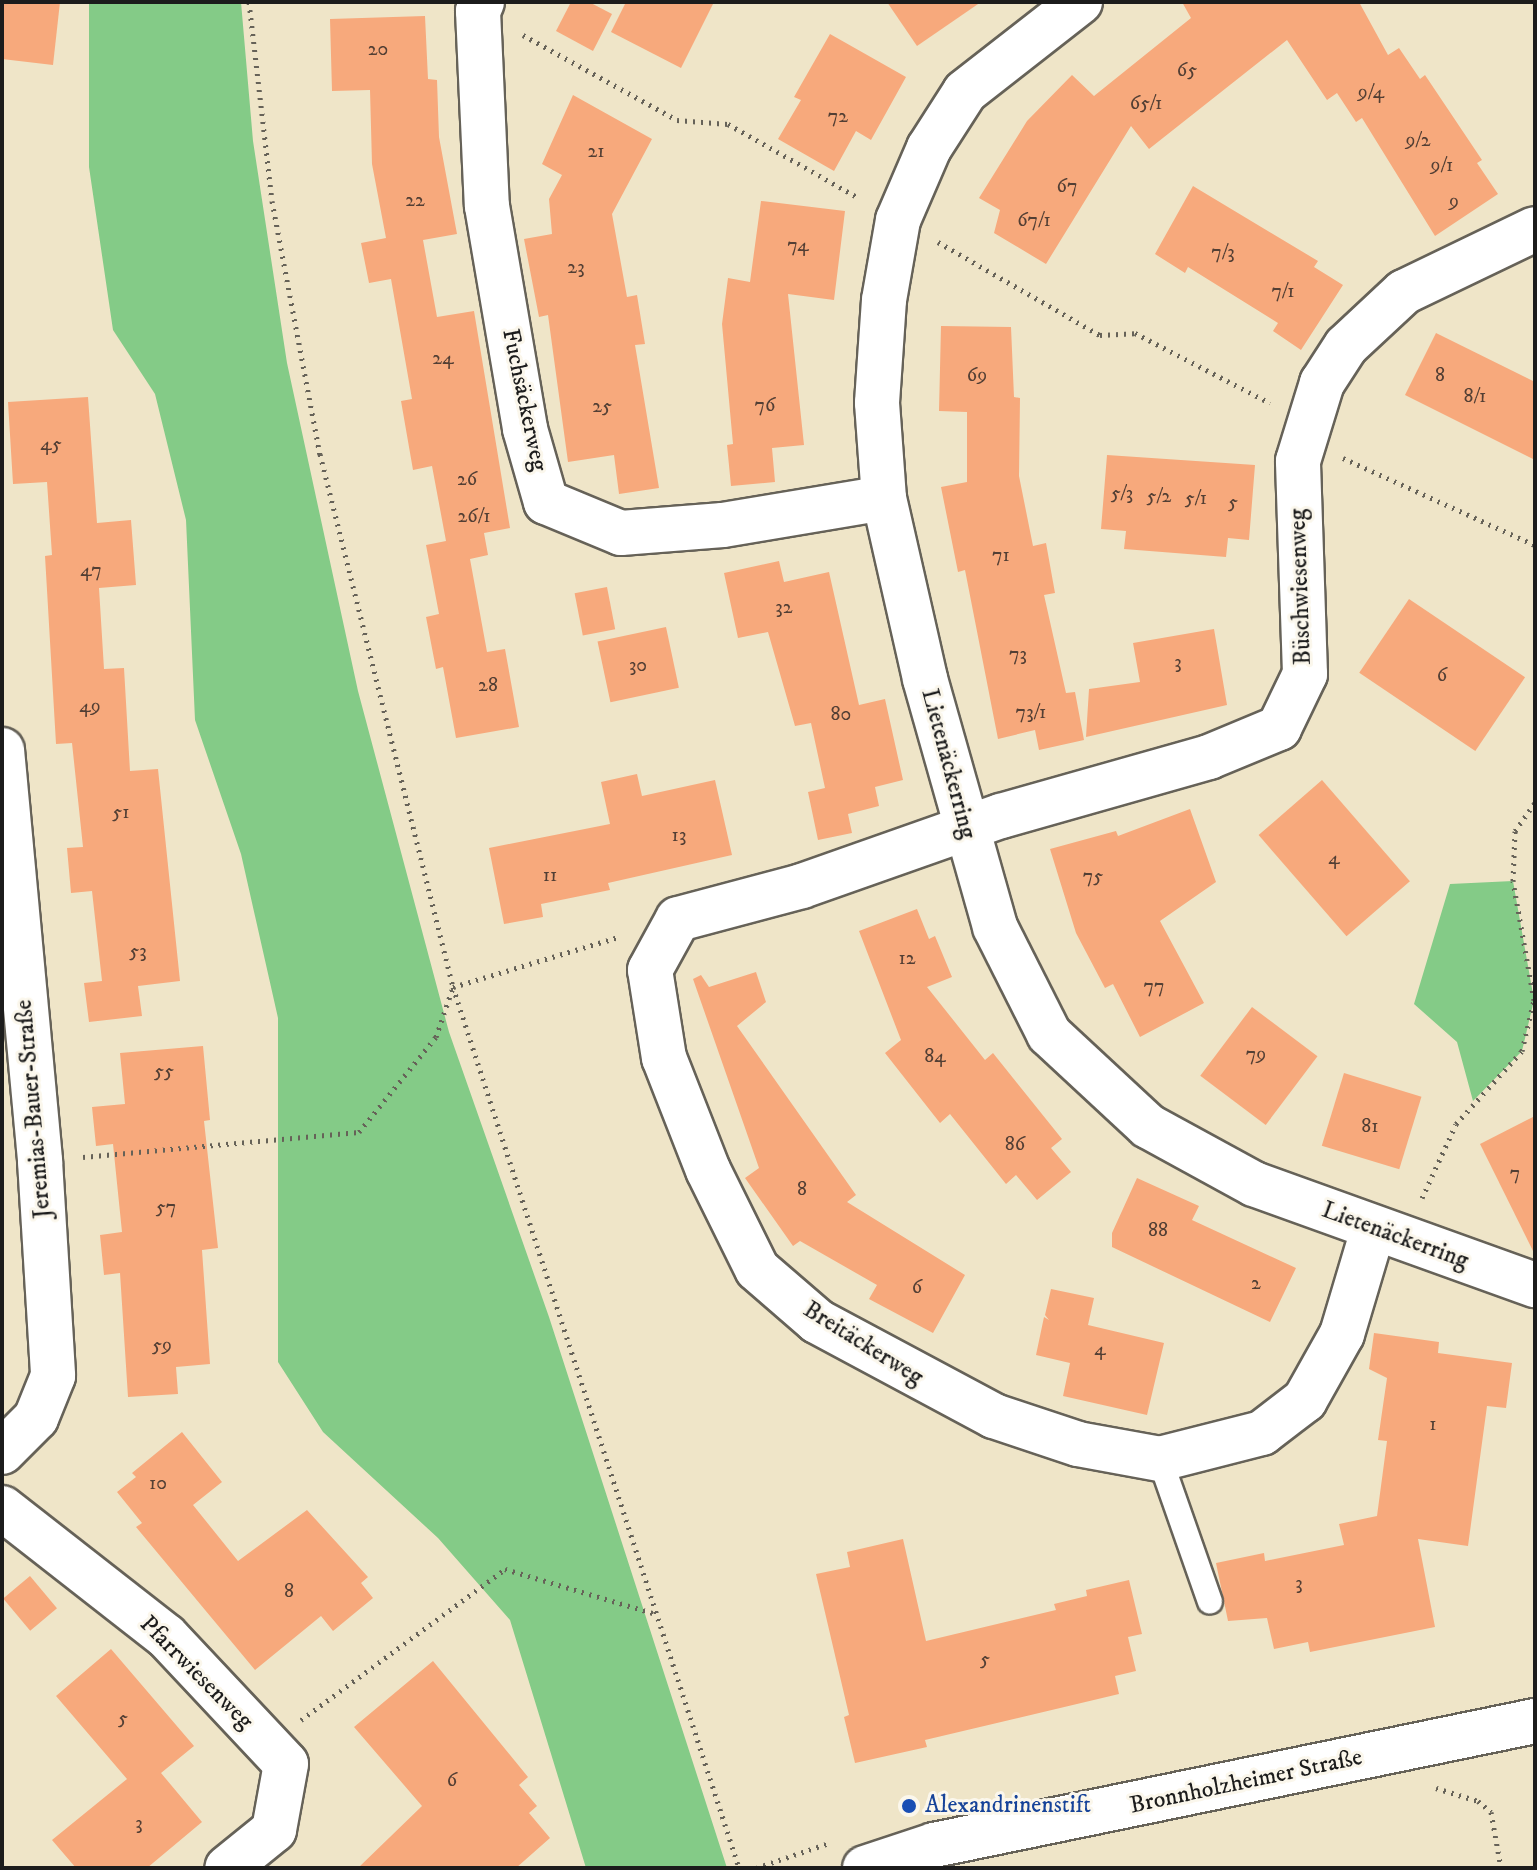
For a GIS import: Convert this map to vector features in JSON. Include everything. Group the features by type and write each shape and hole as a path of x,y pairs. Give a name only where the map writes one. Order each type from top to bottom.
{"street":[{"name":"Lietenäckerring","path":"1080,2 965,92 929,148 898,220 884,300 877,403 884,498 965,830 995,927 1049,1034 1148,1126 1254,1184 1388,1235 1535,1285"},
{"name":"Fuchsäckerweg","path":"480,6 487,206 525,429 546,502 621,533 723,525 884,498"},
{"name":"Büschwiesenweg","path":"965,830 1209,757 1279,728 1305,674 1298,461 1322,383 1346,346 1404,292 1535,229"},
{"name":"Jeremias-Bauer-Straße","path":"2,750 40,1161 53,1376 36,1418 2,1452"},
{"path":"678,919 802,886 965,830"},
{"name":"Breitäckerweg","path":"678,919 650,970 664,1058 708,1170 757,1269 817,1321 994,1416 1078,1444 1160,1459 1262,1433 1305,1400 1342,1334 1388,1235"},
{"name":"Pfarrwiesenweg","path":"2,1508 166,1636 286,1764 274,1830 227,1868"},
{"name":"Bronnholzheimer Straße","path":"865,1868 934,1845 1535,1721"}],"lane":[{"path":"1160,1459 1210,1602"}],"path":[{"path":"249,2 272,201 320,454 453,987 739,1868"},
{"path":"480,6 677,120 728,124 1100,335 1135,333 1307,432 1535,545"},
{"path":"1388,1235 1456,1124 1522,1051 1534,1000 1513,881 1515,831 1535,802"},
{"path":"453,987 678,919"},
{"path":"40,1161 359,1132 436,1037 453,987"},
{"path":"268,1745 505,1569 656,1614"},
{"path":"1429,1789 1478,1801 1491,1812 1501,1868"}],"green space":[{"path":"89,2 241,2 253,141 287,363 358,691 449,1032 549,1317 727,1868 586,1868 510,1620 438,1538 323,1432 278,1362 278,1018 241,854 195,720 186,520 155,394 113,330 89,167"},
{"path":"1513,881 1534,1000 1522,1051 1473,1101 1457,1042 1414,1004 1450,884"}],"building":[{"path":"2,2 60,2 53,65 2,59"},
{"path":"571,2 589,2 612,14 593,51 556,31"},
{"path":"626,2 714,2 681,68 611,32"},
{"path":"887,2 981,2 917,46"},
{"path":"1182,2 1359,2 1388,55 1399,48 1420,79 1425,75 1482,160 1477,163 1498,194 1435,236 1362,118 1356,122 1337,93 1327,100 1287,40 1149,149 1131,126 1046,264 994,233 1000,210 979,198 1027,121 1072,75 1094,96 1191,18"},
{"path":"425,16 428,79 437,80 439,137 457,234 423,240 437,317 474,311 510,528 484,533 488,555 470,559 487,652 505,649 519,727 456,738 443,667 436,669 426,617 439,614 426,545 446,541 432,466 413,470 401,401 412,399 391,279 369,283 361,243 386,238 372,164 370,90 332,91 330,19"},
{"path":"830,34 906,77 871,140 856,131 834,171 778,139 801,100 794,97"},
{"path":"573,95 652,139 612,214 627,297 637,295 645,344 635,345 659,488 619,494 614,455 568,462 548,315 539,317 524,239 552,234 549,199 562,175 542,164"},
{"path":"1193,186 1318,261 1314,267 1343,285 1301,350 1273,331 1278,323 1188,267 1185,273 1155,254"},
{"path":"761,201 845,211 834,300 788,294 804,445 772,448 775,482 731,486 727,445 733,444 722,324 728,278 750,282"},
{"path":"941,326 1011,327 1014,397 1020,398 1019,476 1033,546 1046,543 1055,593 1044,595 1066,693 1075,692 1084,740 1039,750 1035,730 998,739 965,570 958,572 941,487 967,482 967,412 939,411"},
{"path":"1436,333 1535,382 1535,460 1405,395"},
{"path":"88,397 97,523 131,520 136,585 99,588 104,669 124,668 130,771 158,769 180,981 138,986 142,1016 89,1022 84,983 102,981 92,891 71,893 67,848 83,847 72,743 56,744 45,556 52,555 47,482 13,484 8,402"},
{"path":"1107,455 1255,465 1249,540 1228,538 1226,557 1124,549 1126,531 1101,529"},
{"path":"779,561 784,582 829,572 859,705 885,699 903,780 875,787 879,806 848,814 852,833 818,840 808,792 825,788 811,723 795,726 768,632 738,638 724,573"},
{"path":"607,587 615,629 583,636 575,593"},
{"path":"1409,599 1525,677 1475,751 1359,673"},
{"path":"666,627 679,688 610,702 598,642"},
{"path":"1214,629 1227,705 1086,737 1089,689 1140,682 1133,643"},
{"path":"637,774 642,796 715,780 732,855 608,883 610,890 541,904 543,917 504,924 489,848 610,824 601,782"},
{"path":"1322,780 1410,881 1347,936 1259,835"},
{"path":"1190,809 1216,882 1160,921 1204,1003 1140,1037 1113,984 1105,988 1076,933 1050,849 1116,831 1118,836"},
{"path":"917,909 929,939 935,936 952,977 927,987 985,1060 993,1053 1062,1139 1051,1148 1071,1172 1037,1200 1016,1175 1006,1184 950,1114 940,1123 885,1053 901,1040 859,931"},
{"path":"756,972 766,1002 737,1026 856,1195 847,1202 965,1275 933,1333 869,1299 877,1285 800,1241 793,1246 745,1178 759,1168 693,979 701,975 709,987"},
{"path":"1252,1007 1317,1056 1266,1125 1200,1076"},
{"path":"203,1046 210,1120 204,1121 218,1248 202,1250 210,1364 176,1367 178,1394 128,1397 120,1273 104,1275 100,1235 122,1232 113,1144 96,1146 92,1107 125,1104 120,1053"},
{"path":"1344,1073 1421,1097 1399,1169 1322,1146"},
{"path":"1535,1116 1535,1255 1480,1144"},
{"path":"1137,1178 1199,1206 1192,1220 1296,1268 1270,1322 1112,1247 1112,1233"},
{"path":"1051,1289 1094,1298 1088,1325 1164,1343 1147,1415 1063,1396 1070,1363 1036,1355 1044,1317 1049,1320 1045,1315"},
{"path":"1374,1333 1439,1342 1438,1353 1512,1363 1506,1408 1487,1406 1468,1546 1418,1539 1435,1627 1310,1652 1308,1642 1274,1649 1267,1618 1228,1621 1216,1563 1264,1553 1265,1561 1344,1545 1339,1524 1377,1516 1387,1441 1378,1440 1387,1378 1369,1369"},
{"path":"182,1432 222,1482 193,1505 238,1561 307,1510 368,1577 361,1583 373,1598 333,1631 321,1616 255,1670 136,1527 142,1523 117,1492 136,1477 132,1473"},
{"path":"903,1539 926,1641 1056,1610 1054,1604 1087,1596 1086,1590 1129,1580 1142,1634 1128,1637 1136,1671 1115,1676 1119,1694 925,1740 927,1747 855,1763 844,1717 849,1715 816,1574 850,1567 847,1552"},
{"path":"30,1576 57,1608 30,1631 3,1598"},
{"path":"111,1649 194,1746 161,1773 202,1822 147,1868 76,1868 52,1840 127,1779 56,1696"},
{"path":"433,1661 528,1777 519,1785 537,1806 529,1813 550,1838 516,1868 358,1868 422,1806 354,1727"}],"place":[{"name":"Alexandrinenstift","path":"909,1806"}]}
